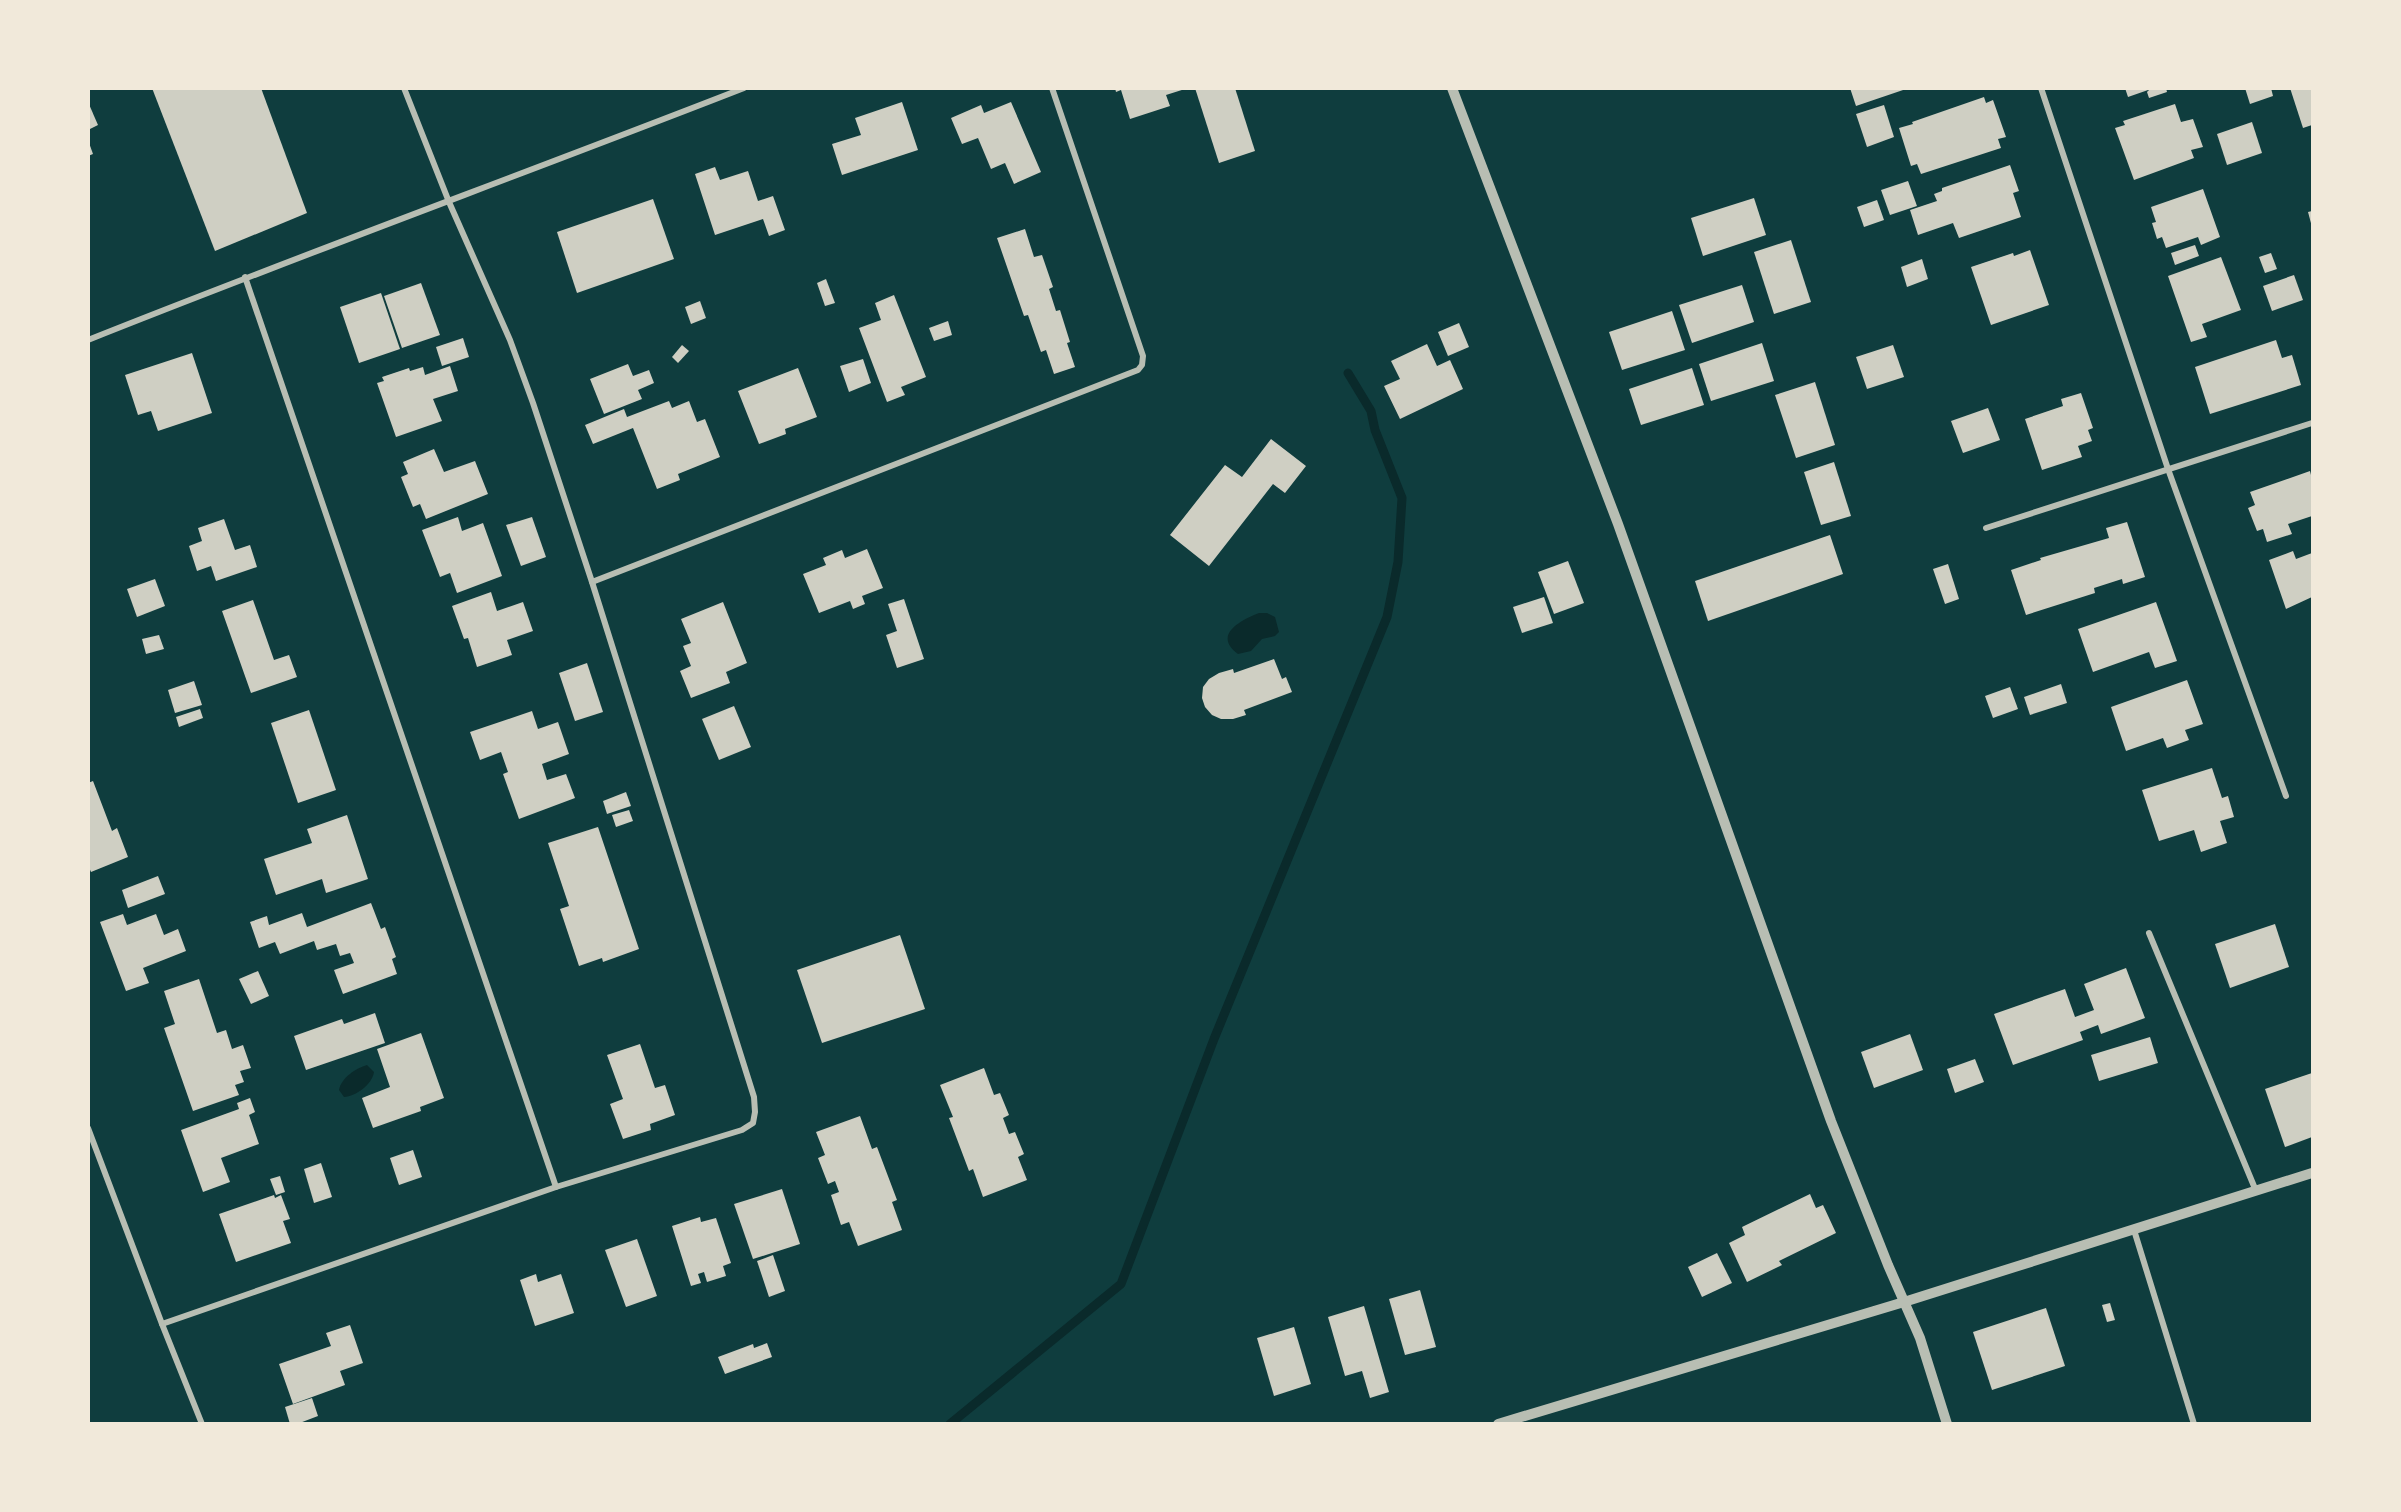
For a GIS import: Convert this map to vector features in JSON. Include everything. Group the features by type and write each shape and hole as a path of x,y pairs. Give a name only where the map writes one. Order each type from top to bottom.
{"street":[{"path":"162,1324 556,1187 742,1130 753,1123 754,1097 551,454 510,340 449,202 404,88"},
{"path":"88,340 744,88"},
{"path":"592,582 1138,370 1143,356 1052,88"},
{"path":"1452,88 1640,583 1831,1121 1920,1338 1947,1424"},
{"path":"2041,88 2168,469 2286,795"},
{"path":"245,278 556,1187"},
{"path":"1986,528 2313,423"},
{"path":"2149,933 2256,1192"},
{"path":"88,1128 202,1424"},
{"path":"1504,1423 1904,1302 2313,1173"},
{"path":"2134,1230 2193,1424"}],"water":[{"path":"1259,613 1267,613 1275,617 1279,632 1275,636 1262,639 1251,651 1238,654 1231,647 1228,635 1238,624"},
{"path":"367,1065 374,1072 373,1077 358,1092 344,1097 339,1090 343,1081 358,1068"}],"building":[{"path":"152,88 261,88 307,213 215,251"},
{"path":"1115,88 1185,89 1166,95 1170,106 1130,119 1121,90 1116,92"},
{"path":"1195,88 1235,88 1255,151 1219,163"},
{"path":"1850,88 1906,88 1906,89 1856,106"},
{"path":"2125,88 2151,88 2151,89 2128,97"},
{"path":"2151,88 2166,88 2167,92 2149,98 2147,92"},
{"path":"2245,88 2271,88 2273,96 2250,104"},
{"path":"2290,88 2312,88 2312,125 2303,128"},
{"path":"1984,97 1986,103 1993,100 2006,137 1998,139 2001,148 1921,174 1917,164 1911,166 1899,128"},
{"path":"88,102 98,125 88,130"},
{"path":"902,102 918,150 842,175 832,144 861,135 855,118"},
{"path":"1011,102 1041,172 1014,184 1005,163 991,169 978,138 962,144 951,118 981,105 984,113"},
{"path":"2175,104 2181,122 2193,119 2203,147 2191,150 2194,158 2134,180 2115,128 2125,125 2123,121"},
{"path":"1884,105 1894,137 1867,147 1856,114"},
{"path":"2252,122 2262,153 2227,165 2217,134"},
{"path":"88,140 93,154 88,156"},
{"path":"2010,165 2019,191 2013,193 2021,217 1959,238 1953,223 1918,235 1910,210 1937,201 1934,194 1942,191 1942,188"},
{"path":"715,167 720,180 748,171 758,201 773,196 785,230 769,236 763,219 715,235 695,174"},
{"path":"1908,181 1917,206 1890,215 1881,190"},
{"path":"2203,189 2220,237 2201,245 2198,237 2166,248 2162,237 2157,239 2152,223 2156,222 2151,207"},
{"path":"1754,198 1766,235 1703,256 1691,218"},
{"path":"653,199 674,259 577,293 557,232"},
{"path":"1877,200 1884,220 1864,227 1857,207"},
{"path":"2312,211 2312,227 2308,212"},
{"path":"1025,229 1034,257 1042,255 1053,287 1049,289 1056,311 1060,310 1075,367 1054,374 1046,350 1041,352 1028,315 1024,316 997,238"},
{"path":"1791,240 1811,302 1774,314 1754,252"},
{"path":"2195,245 2199,256 2175,265 2171,253"},
{"path":"2030,250 2049,305 1991,325 1971,267 2013,253 2014,256"},
{"path":"2271,253 2277,269 2265,273 2259,257"},
{"path":"2221,257 2241,310 2202,324 2207,337 2191,342 2168,276"},
{"path":"1922,259 1928,279 1907,287 1901,267"},
{"path":"2294,275 2303,300 2272,311 2263,286"},
{"path":"826,279 835,303 825,306 817,283"},
{"path":"421,283 440,335 402,348 384,296"},
{"path":"1742,285 1754,322 1692,343 1679,305"},
{"path":"381,293 400,349 359,363 340,307"},
{"path":"894,295 926,377 901,387 905,395 887,402 859,328 881,320 875,303"},
{"path":"700,301 706,318 691,324 685,307"},
{"path":"1672,311 1685,350 1622,370 1609,332"},
{"path":"948,321 952,335 934,341 929,328"},
{"path":"1459,323 1469,347 1448,356 1438,332"},
{"path":"463,338 469,357 442,366 436,347"},
{"path":"2276,340 2282,358 2292,355 2301,385 2210,414 2195,367"},
{"path":"1762,343 1774,381 1711,401 1699,364"},
{"path":"1427,344 1437,366 1450,360 1463,389 1400,419 1384,386 1400,379 1391,361"},
{"path":"682,345 689,351 678,363 672,357"},
{"path":"1893,345 1904,377 1867,389 1856,357"},
{"path":"192,353 212,413 158,431 151,411 138,415 125,375"},
{"path":"863,359 871,383 849,392 840,366"},
{"path":"628,364 633,376 649,370 654,383 638,390 642,399 604,414 590,379"},
{"path":"450,366 458,391 433,399 442,421 396,437 377,383 384,381 382,377 409,368 410,371 423,367 425,375"},
{"path":"798,368 817,417 785,429 786,434 759,444 738,391"},
{"path":"1692,368 1704,405 1641,425 1629,389"},
{"path":"1815,382 1835,445 1796,458 1775,395"},
{"path":"2081,393 2093,428 2088,430 2092,441 2078,446 2082,457 2042,470 2025,419 2063,406 2061,399"},
{"path":"669,401 672,408 689,401 697,422 705,419 720,457 678,474 680,480 657,489 633,428 593,444 585,425 624,409 627,417"},
{"path":"1988,408 2000,440 1963,453 1951,421"},
{"path":"1271,439 1306,466 1285,493 1273,484 1209,566 1170,535 1225,465 1242,477"},
{"path":"434,449 444,472 475,461 488,494 426,519 420,504 413,507 401,477 408,474 403,462"},
{"path":"1834,462 1851,516 1821,525 1804,472"},
{"path":"2310,471 2312,516 2288,524 2292,534 2267,542 2263,529 2257,531 2248,508 2255,505 2250,492"},
{"path":"458,517 462,531 483,523 502,576 457,593 450,573 440,577 422,530"},
{"path":"532,517 546,557 521,566 506,525"},
{"path":"224,519 235,550 250,545 257,567 216,581 211,566 197,571 189,546 202,541 198,528"},
{"path":"2127,522 2145,577 2123,584 2122,579 2094,588 2095,593 2026,615 2011,570 2041,560 2040,558 2109,538 2106,528"},
{"path":"1830,535 1843,574 1708,621 1695,581"},
{"path":"867,549 883,588 862,596 865,604 853,609 850,601 819,613 803,574 826,565 823,558 842,550 845,558"},
{"path":"2293,551 2296,559 2312,553 2312,597 2286,609 2269,560"},
{"path":"1568,561 1584,603 1554,614 1538,572"},
{"path":"1948,564 1959,599 1945,604 1933,569"},
{"path":"155,579 165,606 137,617 127,589"},
{"path":"491,592 497,611 523,602 533,631 507,640 512,655 477,667 468,638 464,639 452,606"},
{"path":"1544,597 1553,623 1522,633 1513,607"},
{"path":"904,599 924,659 897,668 886,635 897,631 888,604"},
{"path":"253,600 274,660 289,655 297,677 251,693 222,611"},
{"path":"723,602 747,663 726,672 730,683 691,698 680,671 691,666 683,646 691,643 681,619"},
{"path":"2156,602 2177,661 2155,668 2149,652 2093,672 2078,629"},
{"path":"159,635 164,649 146,654 142,639"},
{"path":"1274,659 1282,679 1286,677 1292,692 1244,710 1246,715 1233,719 1221,719 1212,715 1205,707 1202,698 1203,687 1209,679 1219,673 1233,669 1234,673"},
{"path":"587,663 603,712 575,721 559,673"},
{"path":"2187,680 2203,724 2185,730 2189,740 2167,748 2163,738 2126,751 2111,707"},
{"path":"194,681 202,705 175,713 168,690"},
{"path":"2061,684 2067,703 2030,715 2024,697"},
{"path":"2010,687 2018,709 1993,718 1985,696"},
{"path":"734,706 751,747 719,760 702,719"},
{"path":"200,709 203,718 179,727 176,717"},
{"path":"309,710 336,790 298,803 271,723"},
{"path":"532,711 538,729 558,722 569,754 542,764 547,780 566,774 575,798 519,819 503,774 508,772 501,752 480,760 470,732"},
{"path":"2212,768 2222,798 2228,796 2234,817 2220,821 2227,843 2201,852 2194,830 2159,841 2142,790"},
{"path":"93,781 112,831 117,828 128,857 91,872 88,865 88,783"},
{"path":"626,792 631,806 607,814 603,801"},
{"path":"629,810 633,821 616,827 612,815"},
{"path":"347,815 368,879 326,893 322,879 276,895 264,859 312,843 307,829"},
{"path":"598,827 639,949 603,962 602,958 579,966 560,909 569,906 548,843"},
{"path":"158,876 165,894 128,908 122,890"},
{"path":"371,903 381,929 385,927 396,957 392,959 397,974 343,994 334,970 354,963 350,953 340,956 336,944 317,950 314,941 280,954 275,942 259,948 250,922 267,916 269,925 302,913 307,927"},
{"path":"123,914 127,925 156,914 164,935 178,929 186,951 143,968 149,983 126,991 100,922"},
{"path":"2275,924 2289,967 2230,988 2215,944"},
{"path":"900,935 925,1009 822,1043 797,970"},
{"path":"2126,968 2145,1018 2101,1034 2098,1025 2080,1032 2083,1040 2013,1065 1994,1014 2065,989 2075,1017 2094,1010 2084,984"},
{"path":"258,971 269,996 251,1004 239,979"},
{"path":"199,979 217,1033 226,1030 232,1049 243,1045 251,1068 240,1071 244,1082 235,1085 239,1095 193,1111 164,1028 175,1024 164,991"},
{"path":"375,1013 385,1043 306,1070 294,1036 342,1019 344,1024"},
{"path":"421,1033 444,1098 420,1107 421,1111 373,1128 362,1098 390,1087 377,1049"},
{"path":"1910,1034 1923,1070 1874,1088 1861,1052"},
{"path":"2150,1037 2158,1063 2099,1081 2091,1055"},
{"path":"640,1044 655,1088 665,1085 675,1115 650,1124 651,1130 623,1139 610,1104 623,1099 607,1055"},
{"path":"1975,1059 1984,1082 1955,1093 1947,1069"},
{"path":"984,1068 994,1095 1000,1093 1009,1115 1003,1118 1009,1134 1015,1132 1024,1154 1018,1157 1027,1180 983,1197 973,1169 969,1171 949,1118 953,1117 940,1085"},
{"path":"2312,1073 2312,1137 2285,1147 2265,1089"},
{"path":"250,1098 255,1112 249,1115 259,1144 221,1158 230,1182 203,1192 181,1130 239,1109 237,1103"},
{"path":"860,1116 872,1149 877,1147 897,1200 892,1202 902,1230 858,1246 849,1222 841,1225 831,1195 839,1192 835,1181 828,1184 818,1158 825,1155 816,1132"},
{"path":"413,1150 422,1177 399,1185 390,1158"},
{"path":"321,1163 332,1197 314,1203 304,1169"},
{"path":"280,1176 285,1192 276,1195 270,1179"},
{"path":"782,1189 800,1244 753,1259 734,1204"},
{"path":"1810,1194 1816,1208 1823,1205 1836,1233 1779,1261 1782,1265 1747,1282 1729,1243 1745,1235 1742,1227"},
{"path":"274,1195 275,1198 281,1195 290,1219 283,1221 291,1243 236,1262 219,1214"},
{"path":"700,1217 701,1222 716,1218 731,1263 723,1266 726,1276 707,1282 704,1272 698,1274 701,1283 691,1286 672,1226"},
{"path":"637,1239 657,1296 626,1307 605,1250"},
{"path":"1717,1253 1732,1283 1702,1297 1688,1267"},
{"path":"773,1255 785,1291 769,1297 757,1261"},
{"path":"536,1274 538,1282 561,1274 574,1313 535,1326 520,1280"},
{"path":"1420,1290 1436,1347 1405,1355 1389,1299"},
{"path":"2110,1303 2115,1320 2107,1322 2102,1305"},
{"path":"1364,1306 1389,1392 1370,1398 1362,1371 1345,1376 1328,1317"},
{"path":"2046,1308 2065,1366 1992,1390 1973,1332"},
{"path":"350,1325 363,1363 340,1371 345,1385 293,1404 279,1364 331,1346 326,1333"},
{"path":"1294,1327 1311,1384 1274,1396 1257,1338"},
{"path":"767,1343 772,1357 725,1374 718,1357 753,1344 754,1348"},
{"path":"312,1398 318,1416 297,1424 290,1424 285,1407"}],"waterway":[{"path":"950,1424 1121,1284 1214,1039 1387,617 1398,562 1402,498 1375,430 1371,411 1348,373"}]}
